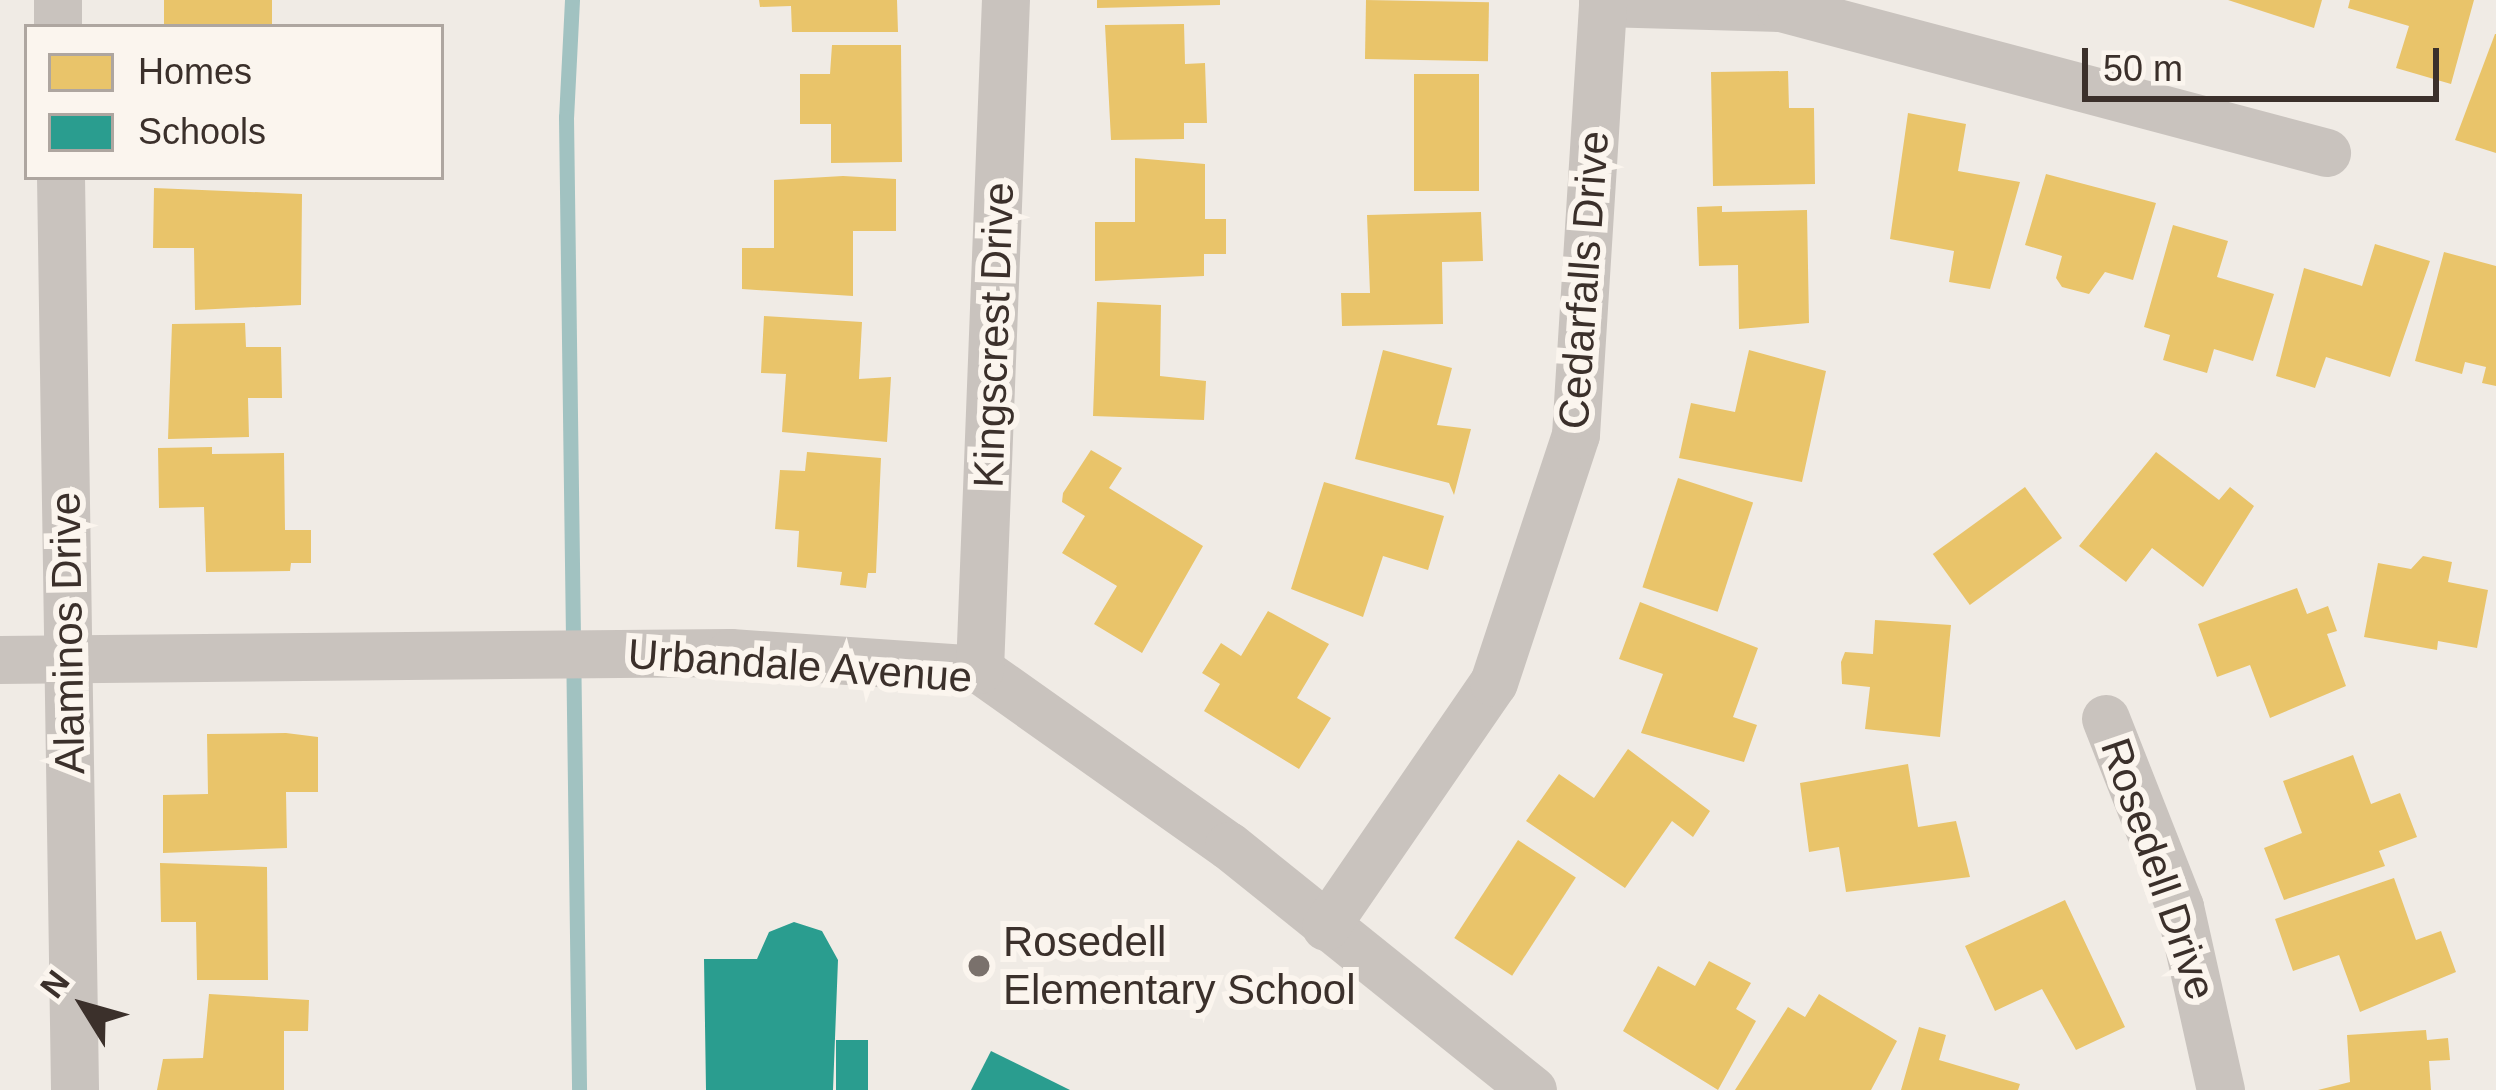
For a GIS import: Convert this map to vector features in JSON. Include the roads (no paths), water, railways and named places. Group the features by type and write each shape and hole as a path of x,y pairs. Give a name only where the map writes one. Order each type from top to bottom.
{"street":[{"name":"Kingscrest Drive","path":"980,670 1006,0"},
{"path":"1603,1 1780,8 2327,153"},
{"name":"Cedarfalls Drive","path":"1326,927 1494,682 1576,435 1603,1"},
{"name":"Alaminos Drive","path":"61,180 75,1090"},
{"name":"Urbandale Avenue","path":"0,660 650,652 980,670 1229,846 1533,1090"},
{"name":"Rosedell Drive","path":"2106,718 2180,907 2221,1090"}],"waterway":[{"path":"572,0 566,117 579,1090"}],"place":[{"name":"Rosedell Elementary School","path":"979,966"}]}
